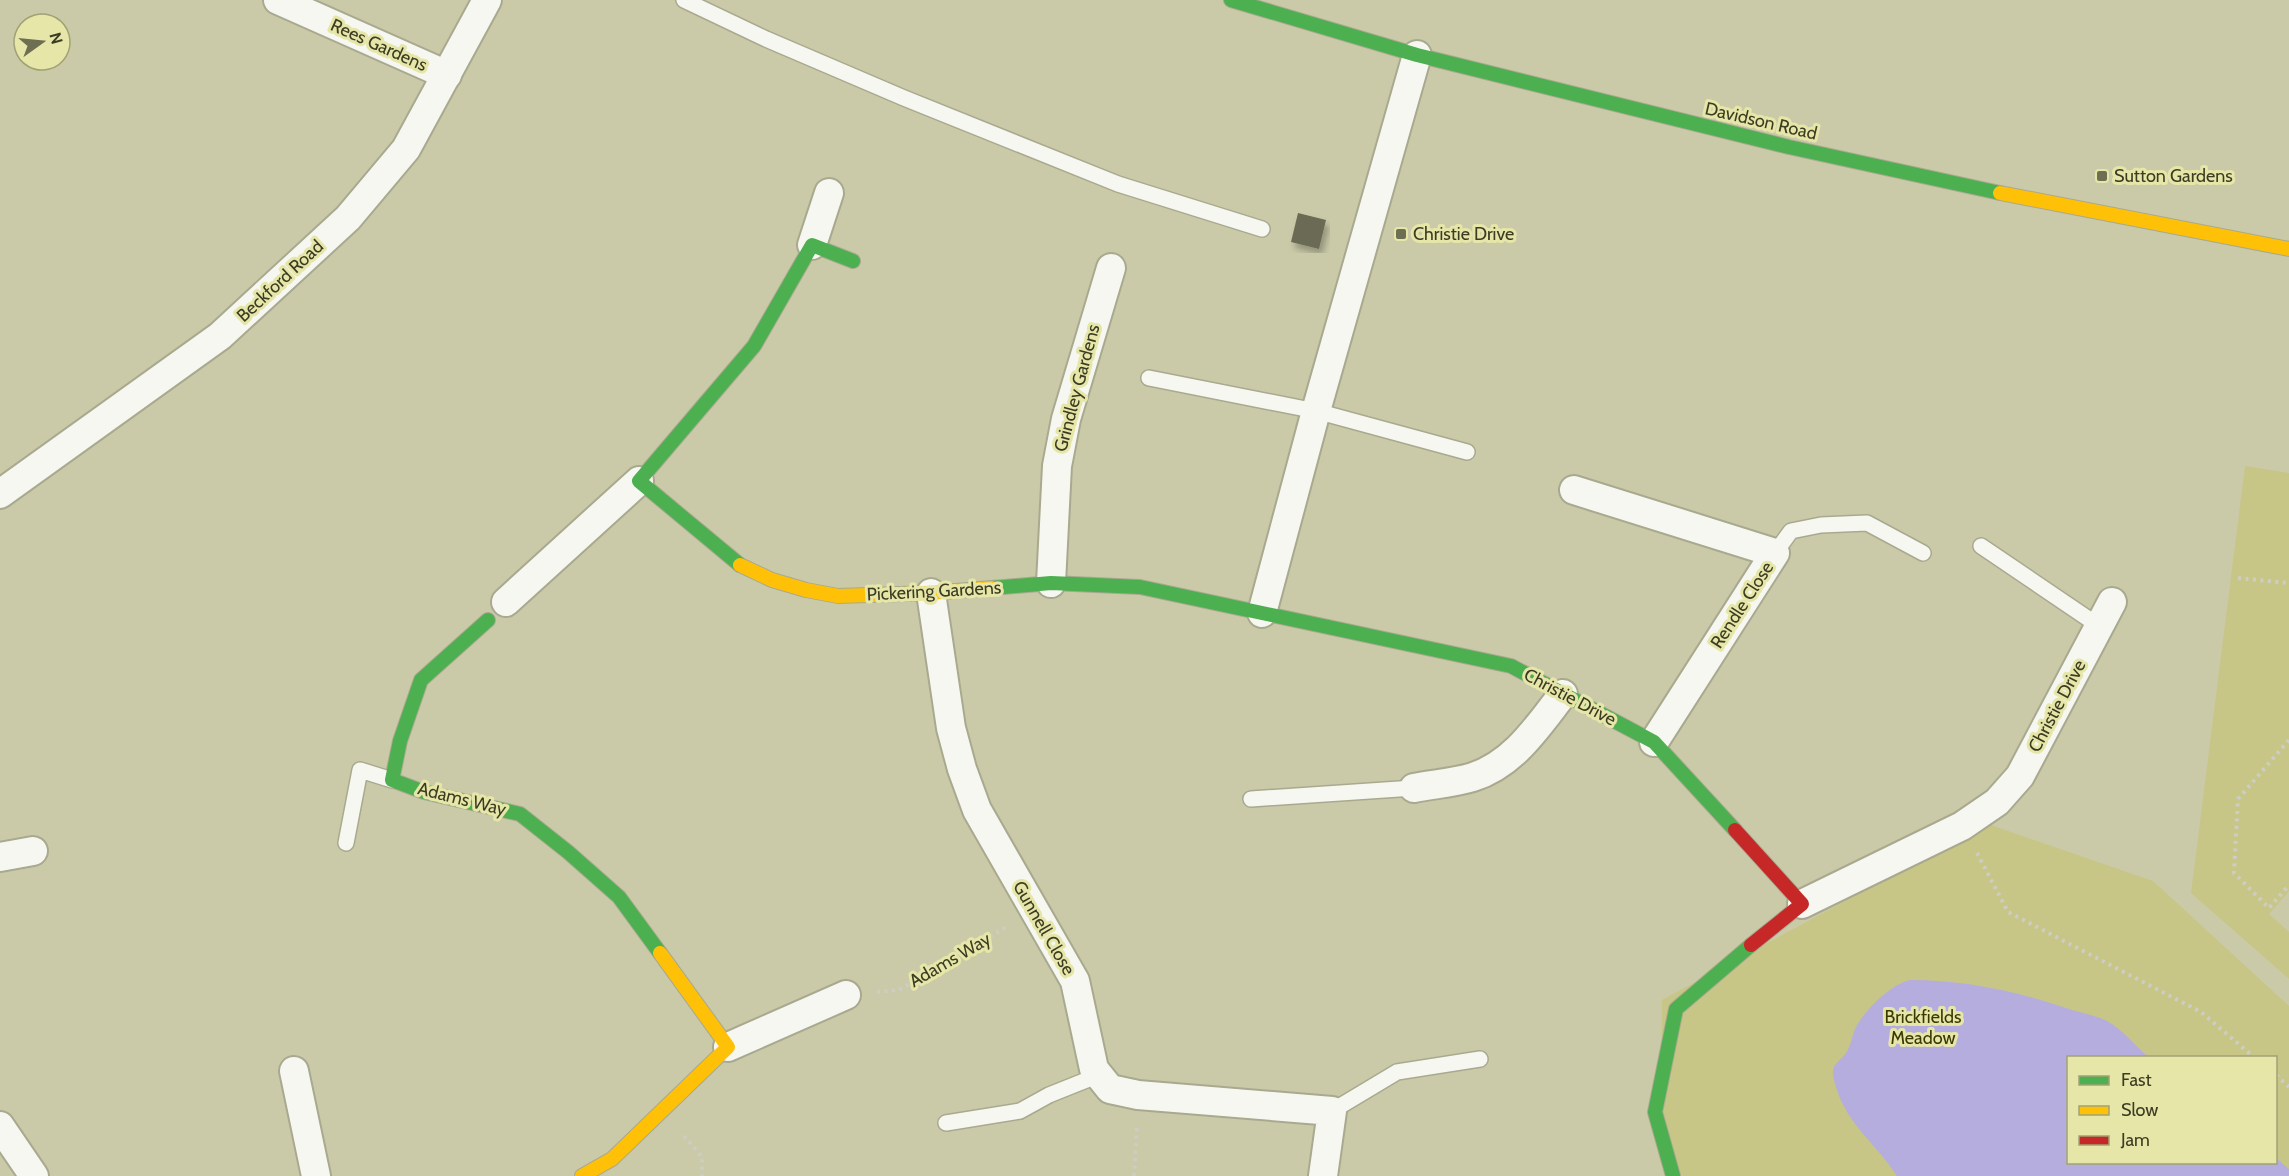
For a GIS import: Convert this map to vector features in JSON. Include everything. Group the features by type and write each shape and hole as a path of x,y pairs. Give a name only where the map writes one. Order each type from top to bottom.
{"street":[{"name":"Rees Gardens","path":"278,0 447,75"},
{"name":"Beckford Road","path":"1,491 220,336 348,218 406,149 487,0"},
{"name":"Davidson Road","path":"1232,0 1416,55 1789,147 2067,207 2289,249"},
{"path":"1262,613 1416,55"},
{"path":"392,780 400,741 421,680 639,481 754,346 812,244 829,193"},
{"path":"812,244 853,261"},
{"name":"Grindley Gardens","path":"1051,583 1057,466 1066,419 1111,268"},
{"name":"Pickering Gardens","path":"639,481 736,563 772,580 838,596 931,593 1051,583 1140,587 1262,613"},
{"name":"Rendle Close","path":"1574,490 1775,553 1654,742"},
{"name":"Gunnell Close","path":"931,593 951,728 962,769 977,810 1075,981 1094,1069 1099,1075"},
{"name":"Christie Drive","path":"1262,613 1511,666 1654,742 1802,904"},
{"name":"Christie Drive","path":"1673,1176 1655,1112 1668,1037 1676,1009 1715,974 1802,904 1962,826 1996,802 2020,776 2106,614"},
{"path":"1414,788 1473,777 1508,759 1532,734 1563,694"},
{"name":"Adams Way","path":"392,780 424,792 520,814 568,852 620,897 728,1047"},
{"path":"0,857 33,851"},
{"path":"582,1176 612,1159 728,1047 846,995"},
{"path":"294,1071 316,1176"},
{"path":"1099,1075 1110,1089 1138,1095 1332,1111 1323,1176"},
{"path":"0,1126 34,1176"}],"lane":[{"path":"684,0 766,39 1118,184 1262,229"},
{"path":"1149,378 1316,411 1467,452"},
{"path":"1775,553 1791,531 1821,525 1867,523 1923,554"},
{"path":"1981,546 2106,614"},
{"path":"346,843 360,770 392,780"},
{"path":"1251,799 1414,788"},
{"path":"1332,1111 1397,1072 1480,1059"},
{"path":"946,1123 1020,1111 1048,1095 1099,1075"}],"path":[{"path":"2238,578 2289,583"},
{"path":"2289,740 2238,799 2234,873 2269,908 2289,885"},
{"path":"1962,826 2008,912 2201,1012 2253,1056"},
{"name":"Adams Way","path":"846,995 899,990 1034,911"},
{"path":"2277,1076 2289,1087"},
{"path":"1134,1176 1138,1095"},
{"path":"663,1110 702,1157 702,1176"}],"green space":[{"path":"2245,466 2289,473 2289,891 2269,914 2289,932 2289,979 2191,893"},
{"name":"Brickfields Meadow","path":"1988,824 2153,881 2289,1006 2289,1176 1680,1176 1661,1112 1662,1000"}],"shaded area":[{"path":"1910,980 1952,982 1992,988 2094,1016 2107,1021 2124,1033 2148,1056 2067,1056 2067,1164 2277,1164 2277,1159 2289,1169 2289,1176 1897,1176 1848,1114 1837,1090 1833,1070 1848,1050 1856,1027 1866,1013 1887,992"}],"building":[{"path":"1298,213 1326,220 1319,249 1291,242"}],"traffic: fast":[{"path":"1231,0 1417,55 1789,147 2000,193"},
{"path":"740,565 639,481 754,346 812,245 853,261"},
{"path":"992,588 1051,583 1140,587 1511,666 1654,742 1735,830"},
{"path":"488,620 421,680 400,741 392,780 424,792 520,814 619,897 660,953"},
{"path":"1673,1176 1655,1112 1676,1009 1751,945"}],"traffic: slow":[{"path":"2000,193 2289,249"},
{"path":"740,565 772,580 838,596 931,593 992,588"},
{"path":"582,1176 612,1159 728,1047 660,953"}],"traffic: jam":[{"path":"1735,830 1802,904 1751,945"}],"place":[{"name":"Sutton Gardens","path":"2102,176"},
{"name":"Christie Drive","path":"1401,234"}]}
